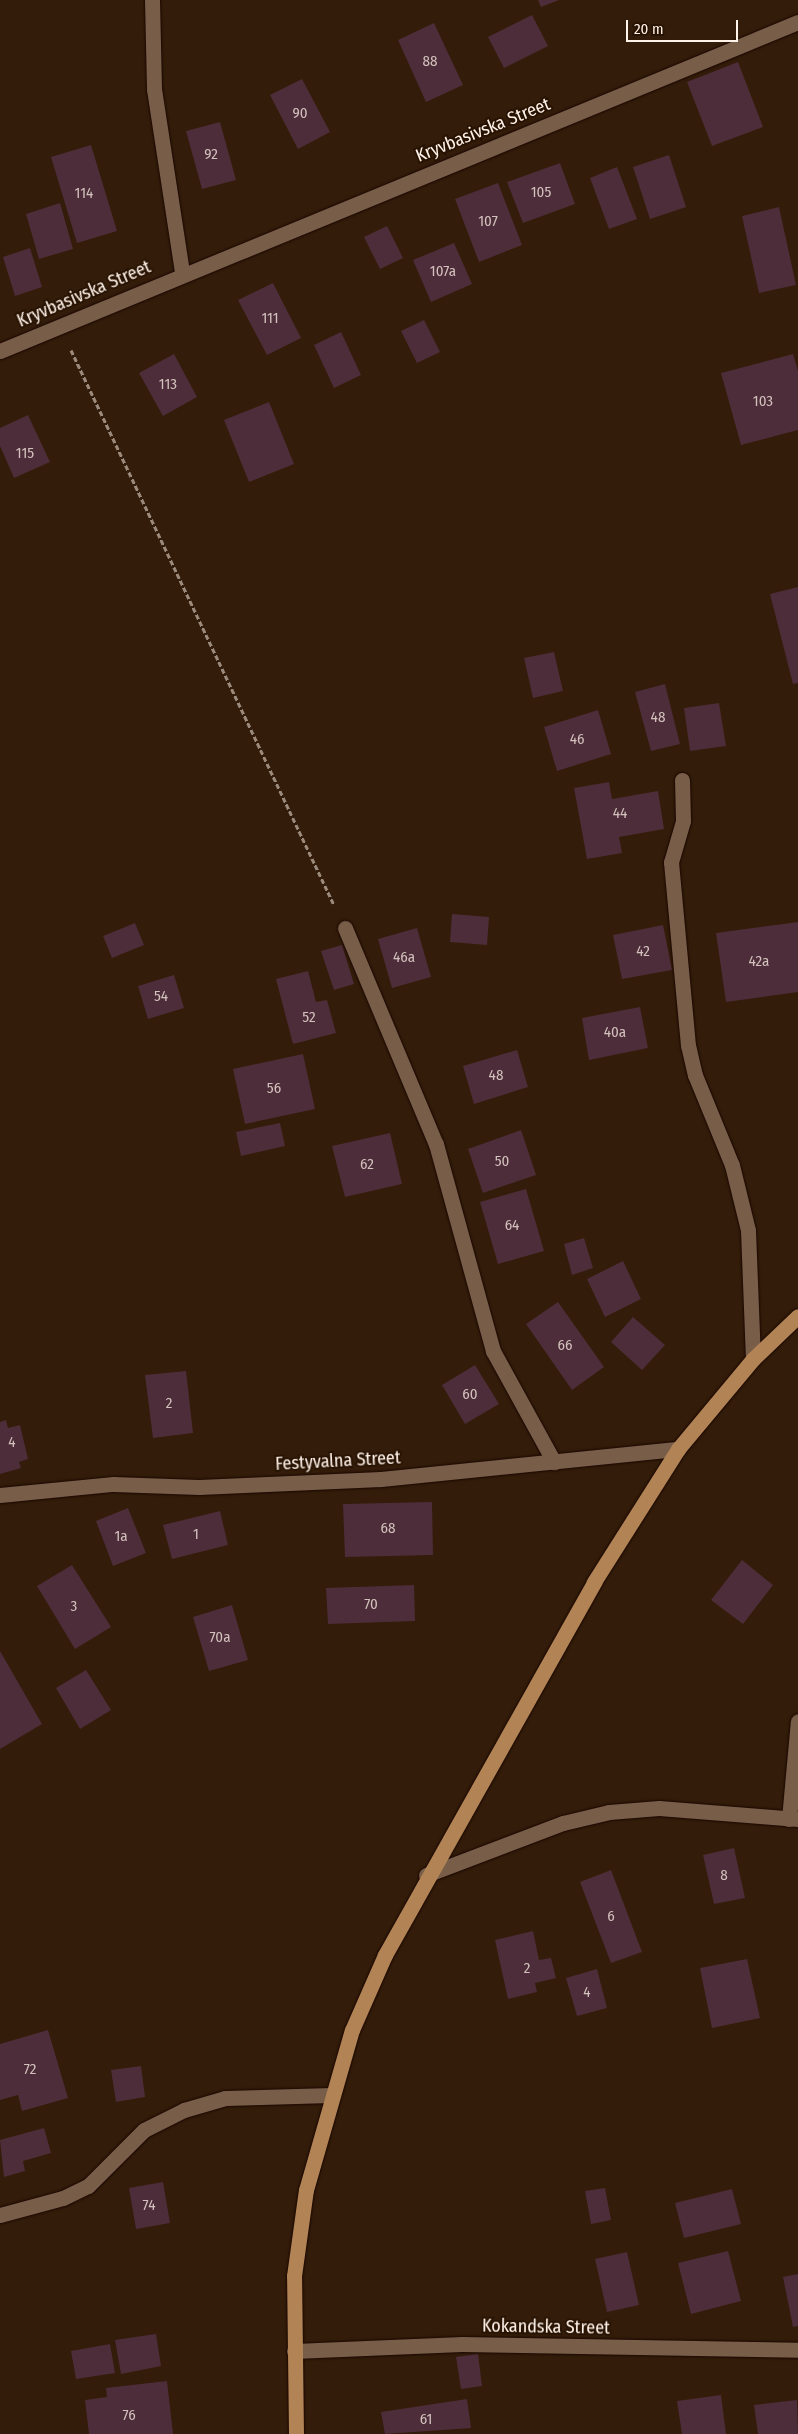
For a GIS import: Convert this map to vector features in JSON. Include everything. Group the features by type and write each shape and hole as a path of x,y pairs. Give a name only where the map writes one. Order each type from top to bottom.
{"main road":[{"path":"296,2434 294,2276 306,2190 352,2030 426,1875 594,1582 678,1449 753,1359 798,1316"}],"street":[{"path":"152,0 154,89 182,272"},
{"name":"Kryvbasivska Street","path":"0,350 182,272 798,22"},
{"path":"682,780 682,822 671,862 688,1045 695,1075 732,1166 748,1230 753,1359"},
{"path":"345,928 436,1144 493,1352 554,1462"},
{"name":"Festyvalna Street","path":"0,1495 113,1484 199,1487 381,1479 678,1449"},
{"path":"426,1875 563,1822 609,1812 660,1808 794,1819 798,1721"},
{"path":"0,2215 63,2198 88,2186 144,2130 184,2110 225,2098 332,2095"},
{"name":"Kokandska Street","path":"294,2351 462,2344 798,2350"}],"path":[{"path":"59,325 345,928"}],"building":[{"path":"538,0 559,0 541,7"},
{"path":"532,15 548,46 504,68 488,37"},
{"path":"434,23 463,85 426,102 398,40"},
{"path":"738,62 763,127 712,146 687,82"},
{"path":"302,79 330,132 298,149 270,95"},
{"path":"220,122 236,180 202,189 186,131"},
{"path":"91,145 117,231 77,243 51,157"},
{"path":"669,155 686,207 650,219 633,167"},
{"path":"560,163 575,204 523,223 507,182"},
{"path":"617,167 637,219 609,229 590,178"},
{"path":"498,183 522,245 479,262 455,199"},
{"path":"60,203 73,249 39,259 26,214"},
{"path":"779,207 796,285 759,293 742,216"},
{"path":"387,226 403,258 380,269 364,237"},
{"path":"454,243 472,284 431,302 413,260"},
{"path":"30,248 42,287 15,296 3,257"},
{"path":"273,283 301,338 267,355 238,300"},
{"path":"424,320 440,352 417,363 401,331"},
{"path":"341,332 361,375 334,388 314,345"},
{"path":"174,354 197,397 163,416 139,373"},
{"path":"793,354 798,371 798,430 741,445 721,373"},
{"path":"269,402 294,464 249,482 224,420"},
{"path":"28,415 50,462 14,478 0,446 0,428"},
{"path":"798,587 798,683 793,684 770,594"},
{"path":"554,652 563,691 533,698 524,658"},
{"path":"665,684 680,744 651,751 635,692"},
{"path":"719,703 726,746 690,751 684,708"},
{"path":"598,710 611,754 557,771 544,727"},
{"path":"609,782 612,799 658,791 664,829 619,837 622,853 587,859 574,788"},
{"path":"452,914 489,917 487,945 450,942"},
{"path":"798,922 798,992 726,1002 716,933"},
{"path":"135,923 144,945 112,958 103,936"},
{"path":"663,925 672,970 622,979 613,935"},
{"path":"417,928 431,977 392,988 378,939"},
{"path":"342,945 354,984 334,990 321,951"},
{"path":"308,971 316,1002 327,1000 336,1033 293,1044 276,979"},
{"path":"174,975 184,1008 148,1019 138,986"},
{"path":"640,1007 648,1048 589,1060 582,1018"},
{"path":"517,1050 528,1087 474,1104 463,1066"},
{"path":"303,1054 315,1109 245,1124 233,1069"},
{"path":"280,1123 285,1146 241,1156 236,1132"},
{"path":"521,1130 536,1175 483,1193 468,1149"},
{"path":"390,1133 402,1184 345,1197 332,1146"},
{"path":"526,1189 544,1251 498,1264 480,1202"},
{"path":"584,1238 593,1268 572,1275 564,1244"},
{"path":"623,1261 641,1299 605,1317 587,1279"},
{"path":"558,1302 604,1367 572,1390 526,1324"},
{"path":"633,1317 665,1345 642,1370 611,1342"},
{"path":"475,1365 499,1404 465,1424 442,1385"},
{"path":"186,1371 193,1433 153,1438 145,1375"},
{"path":"6,1420 8,1428 20,1425 28,1459 19,1462 21,1468 0,1474 0,1422"},
{"path":"432,1502 433,1555 345,1557 343,1504"},
{"path":"128,1508 146,1553 113,1566 96,1521"},
{"path":"220,1511 228,1545 172,1559 163,1525"},
{"path":"742,1560 773,1585 743,1624 711,1600"},
{"path":"72,1565 111,1627 75,1649 37,1586"},
{"path":"414,1585 415,1621 328,1624 326,1588"},
{"path":"232,1605 248,1660 209,1671 193,1617"},
{"path":"0,1651 42,1724 0,1749"},
{"path":"86,1670 111,1710 80,1729 56,1688"},
{"path":"734,1848 745,1898 714,1904 703,1855"},
{"path":"611,1870 642,1952 611,1963 580,1882"},
{"path":"533,1931 539,1960 551,1958 556,1978 535,1983 537,1992 508,1999 495,1940"},
{"path":"747,1959 760,2018 712,2028 700,1968"},
{"path":"597,1969 607,2008 577,2016 566,1978"},
{"path":"48,2030 68,2098 22,2111 18,2095 0,2100 0,2044"},
{"path":"141,2066 145,2097 116,2102 111,2070"},
{"path":"44,2128 51,2153 23,2161 25,2171 4,2177 0,2140"},
{"path":"163,2182 170,2223 136,2229 129,2188"},
{"path":"605,2188 611,2220 591,2224 585,2191"},
{"path":"732,2189 741,2224 684,2238 675,2203"},
{"path":"728,2251 741,2301 691,2314 678,2263"},
{"path":"627,2252 639,2305 607,2312 595,2259"},
{"path":"798,2274 798,2326 793,2327 783,2277"},
{"path":"156,2334 161,2366 121,2374 115,2340"},
{"path":"110,2344 115,2373 76,2379 71,2351"},
{"path":"478,2354 482,2386 461,2389 456,2357"},
{"path":"167,2381 173,2434 89,2434 85,2400 107,2397 106,2388"},
{"path":"721,2395 726,2434 682,2434 677,2401"},
{"path":"467,2399 471,2428 385,2434 381,2412"},
{"path":"797,2400 798,2434 758,2434 754,2405"}]}
